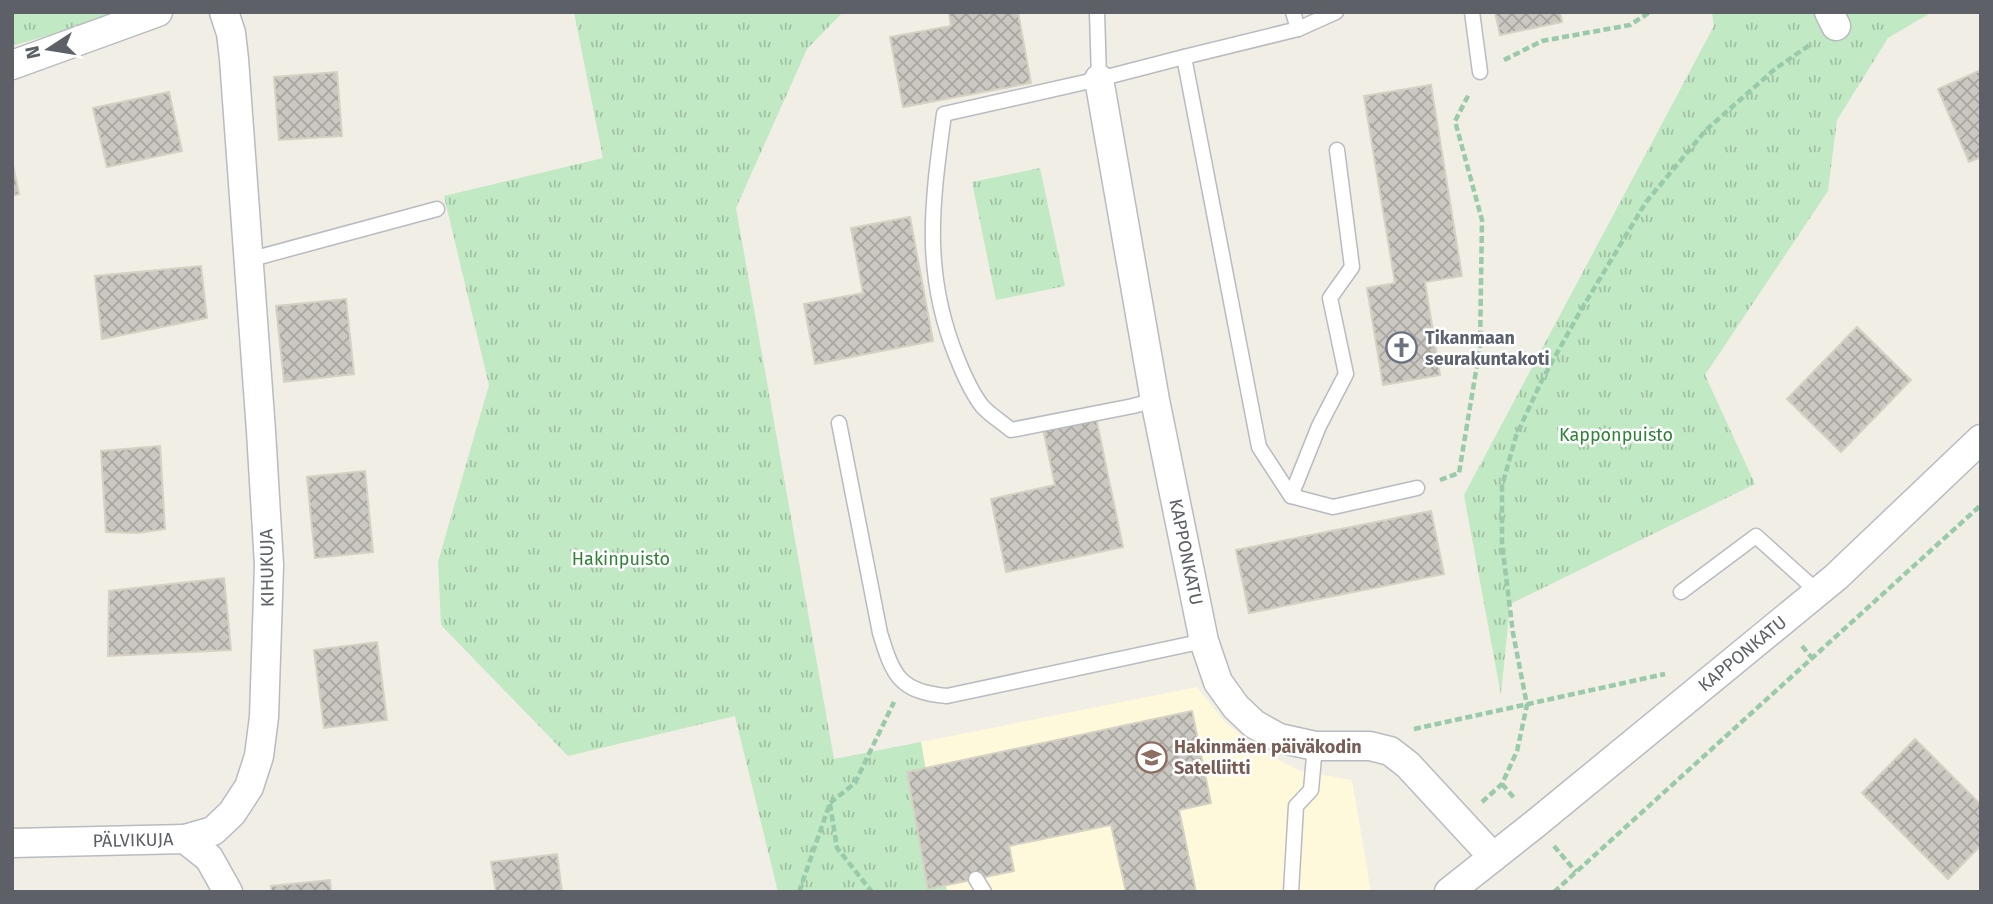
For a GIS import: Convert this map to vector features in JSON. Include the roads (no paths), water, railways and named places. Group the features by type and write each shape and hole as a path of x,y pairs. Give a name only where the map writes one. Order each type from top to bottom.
{"street":[{"path":"12,65 158,12"},
{"name":"KIHUKUJA","path":"185,839 212,831 232,813 248,787 259,757 264,717 269,565 234,59 231,33 224,12"},
{"name":"KAPPONKATU","path":"1099,79 1155,400 1204,641 1218,682 1236,707 1254,724 1279,738 1315,746 1370,746 1390,751 1408,765 1493,857"},
{"name":"KAPPONKATU","path":"1449,892 1836,577 1981,439"},
{"name":"PÄLVIKUJA","path":"12,843 185,839 209,858 228,892"}],"lane":[{"path":"1097,12 1099,79"},
{"path":"1293,12 1298,29"},
{"path":"1155,400 1011,430 982,406 962,370 946,331 937,287 931,239 944,114 1099,79 1298,29 1336,12"},
{"path":"1472,12 1480,72"},
{"path":"1184,57 1259,447 1291,496 1333,507 1417,488"},
{"path":"1291,496 1319,426 1346,374 1330,298 1352,267 1337,150"},
{"path":"248,260 437,209"},
{"path":"839,423 880,633 889,663 903,683 922,694 947,696 1204,641"},
{"path":"1681,592 1756,536 1818,592"},
{"path":"1291,892 1296,806 1311,790 1315,746"}],"place":[{"name":"Tikanmaan seurakuntakoti","path":"1402,348"},
{"name":"Hakinmäen päiväkodin Satelliitti","path":"1151,757"}],"park label":[{"name":"Kapponpuisto","path":"1616,435"},
{"name":"Hakinpuisto","path":"621,559"}]}
